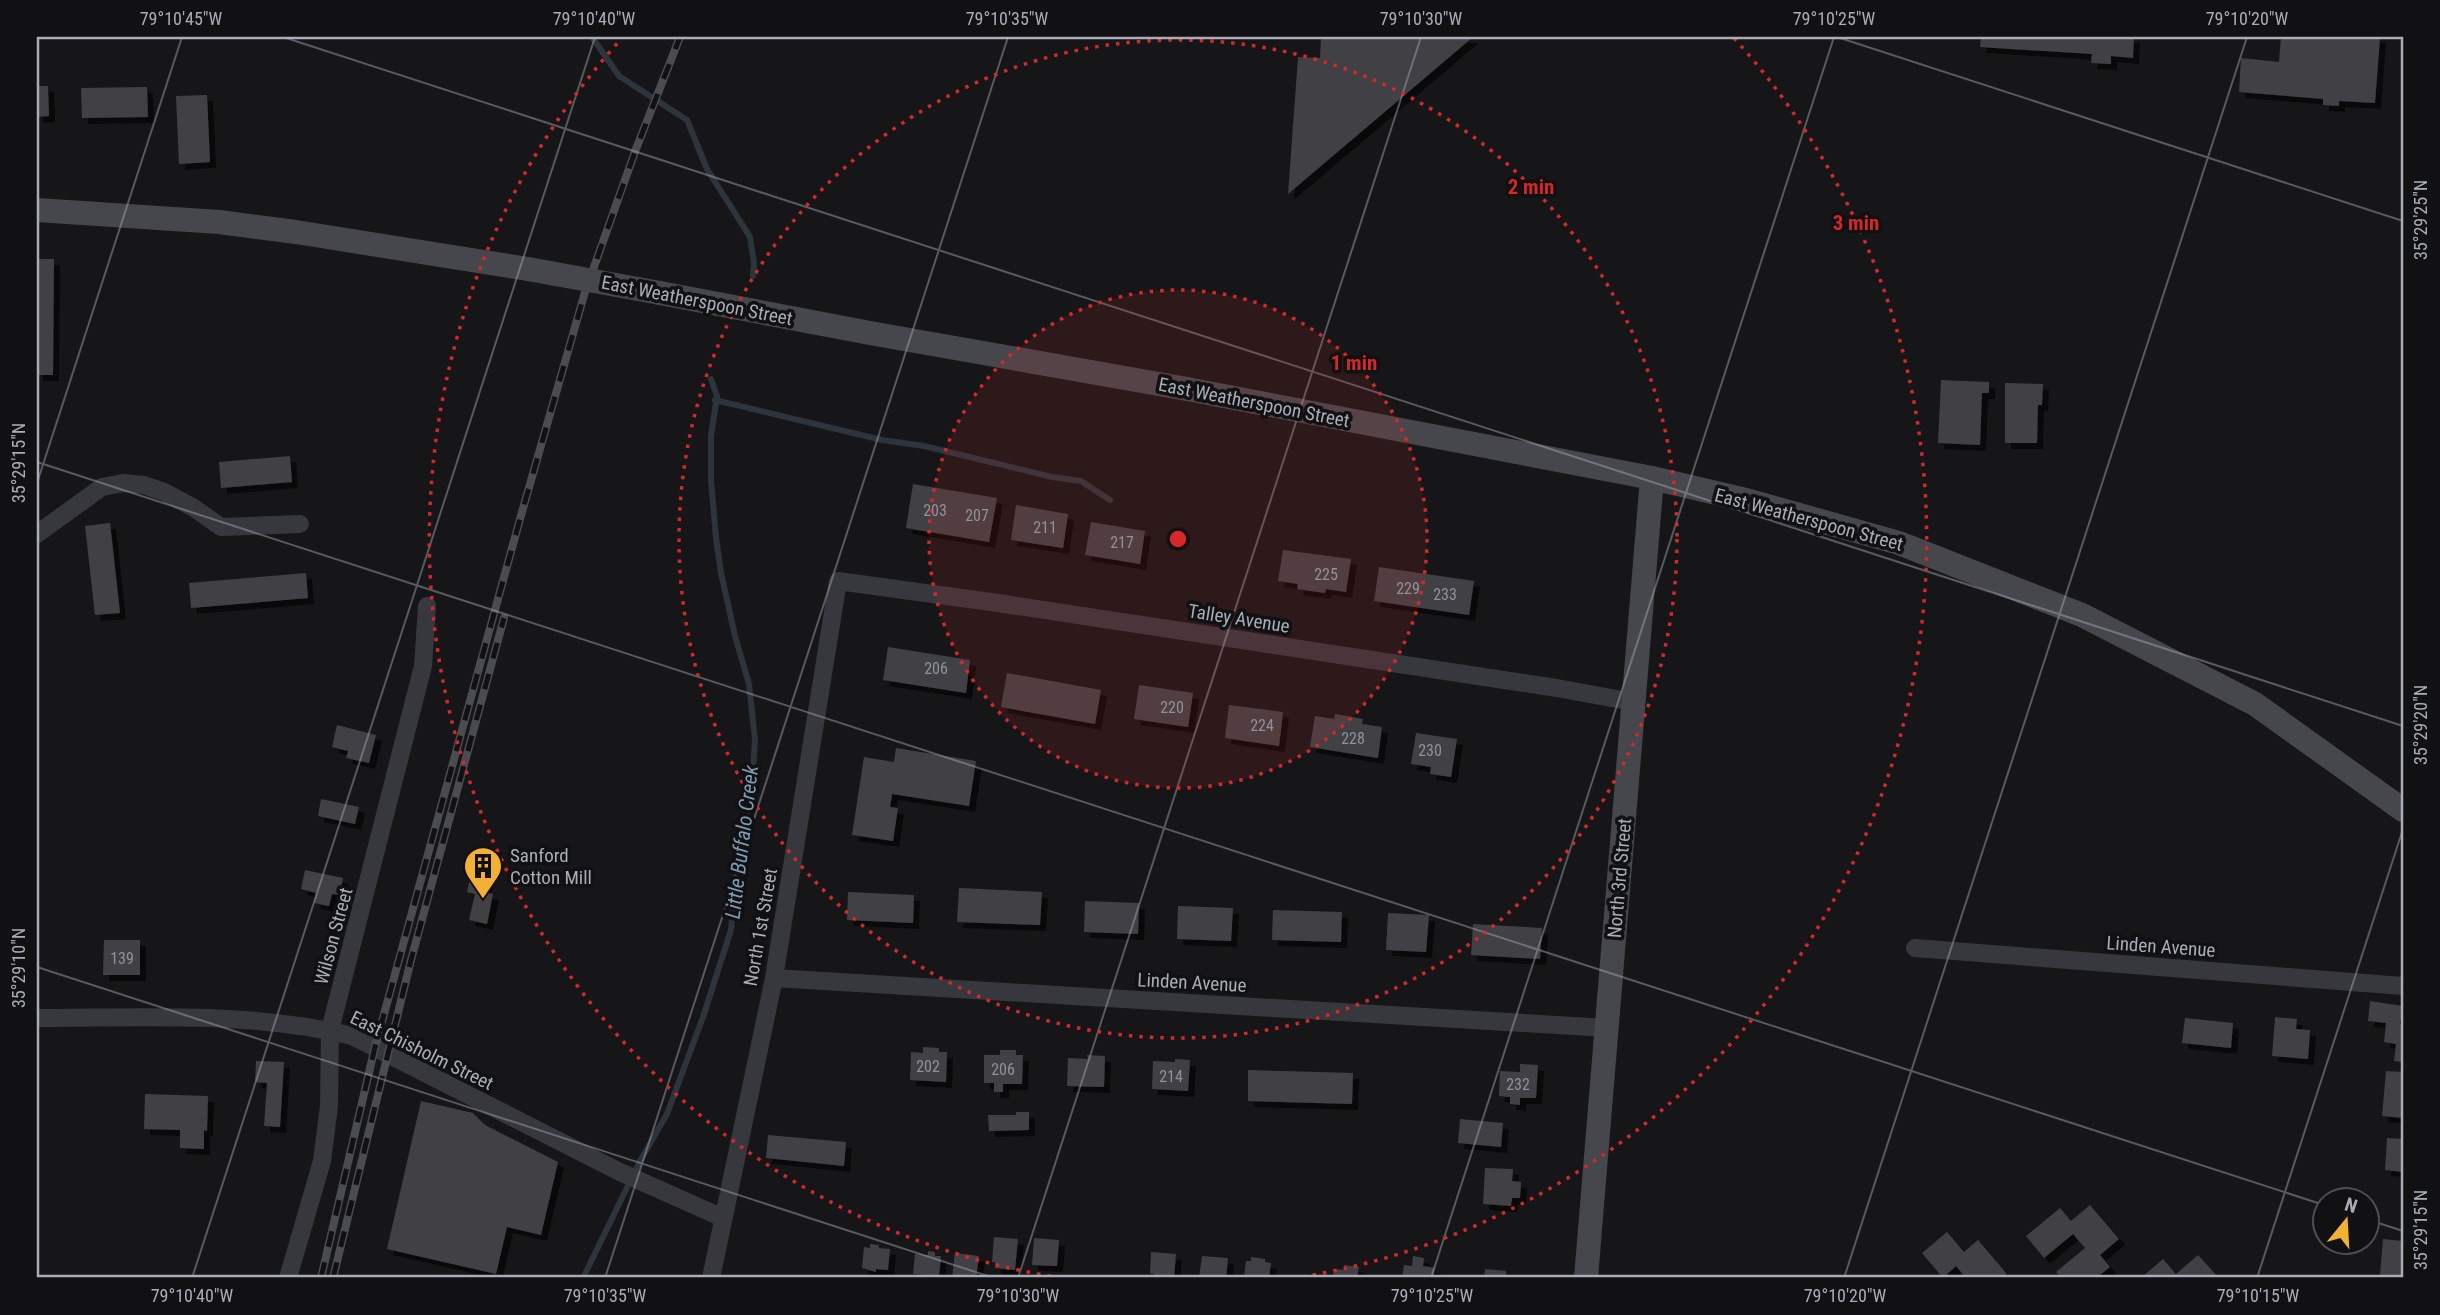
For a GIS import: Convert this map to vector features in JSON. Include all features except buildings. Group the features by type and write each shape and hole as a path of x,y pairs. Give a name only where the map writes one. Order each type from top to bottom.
{"street":[{"name":"East Weatherspoon Street","path":"37,209 219,222 528,269 1187,389 1652,478 1746,500 1899,543 2082,615 2255,704 2403,810"},
{"name":"North 3rd Street","path":"1587,1278 1652,478"},
{"path":"37,534 102,486 123,484 144,485 164,492 221,527 300,524"},
{"name":"Talley Avenue","path":"838,581 1557,688 1633,702"},
{"name":"North 1st Street","path":"711,1278 774,978 838,581"},
{"name":"Wilson Street","path":"288,1278 322,1161 329,1106 330,1030 424,666 427,606"},
{"name":"Linden Avenue","path":"1914,948 2403,986"},
{"name":"Linden Avenue","path":"774,978 1606,1028"},
{"name":"East Chisholm Street","path":"37,1017 227,1018 330,1030 352,1036 640,1182 723,1218"}],"waterway":[{"name":"Little Buffalo Creek","path":"592,37 619,76 687,120 707,169 750,237 753,276"},
{"name":"Little Buffalo Creek","path":"583,1278 640,1161 667,1114 703,1017 731,930 736,876 752,785 755,740 749,684 735,636 716,538 711,480 711,436 717,396 711,379"},
{"path":"715,400 882,440 924,446 1052,477 1081,481 1110,500"}],"railway":[{"path":"321,1278 375,1047 585,292 636,149 680,37"},
{"path":"333,1278 411,960 504,618"}],"place":[{"name":"Sanford Cotton Mill","path":"483,900"}]}
